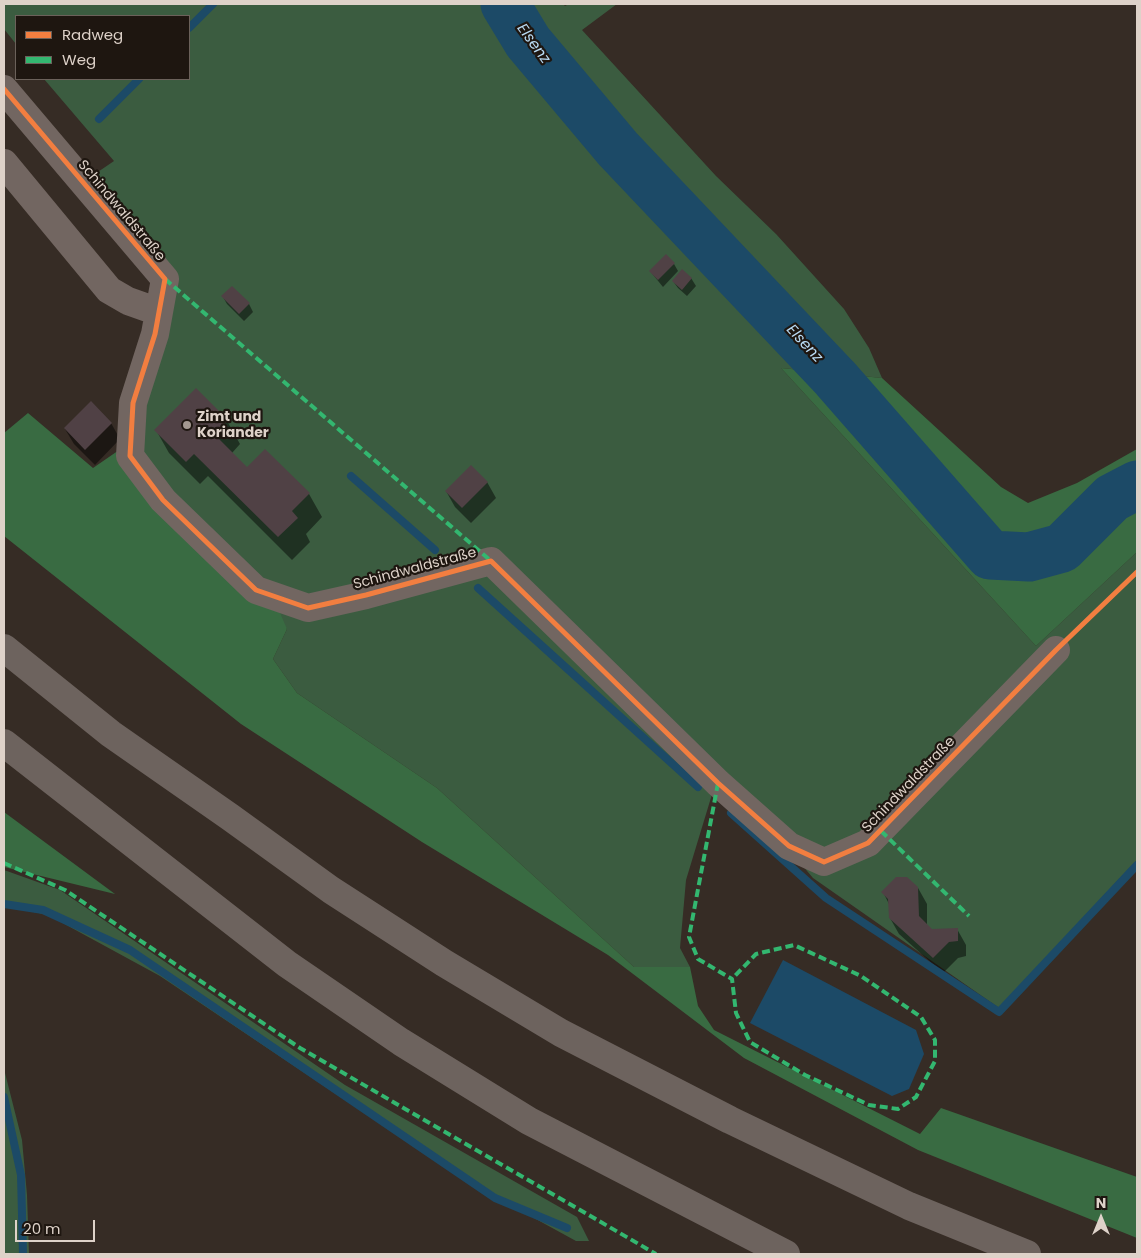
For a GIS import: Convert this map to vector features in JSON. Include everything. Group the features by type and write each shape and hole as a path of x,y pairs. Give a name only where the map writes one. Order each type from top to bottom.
{"highway":[{"path":"4,648 111,734 331,890 561,1033 730,1120 909,1206 1027,1254"},
{"path":"4,743 287,964 401,1042 529,1122 786,1254"}],"street":[{"name":"Schindwaldstraße","path":"4,88 165,279 155,334 133,403 130,456 162,500 256,590 308,608 491,561 718,783 789,846 824,862 868,843 1056,650"},
{"path":"4,163 110,290 128,301 159,312"}],"green space":[{"path":"4,4 563,4 565,6 569,4 617,4 582,30 716,176 776,234 844,309 869,348 882,378 781,368 1036,646 1137,552 1137,860 999,1008 813,878 720,768 686,880 680,948 690,967 634,967 437,788 297,693 273,659 287,629 148,468 138,437 170,273 89,178 114,161 45,80 190,80 190,15 15,15 15,43 4,29"},
{"path":"781,368 882,378 1001,487 1028,503 1077,483 1137,449 1137,552 1036,646"},
{"path":"28,413 93,468 138,437 148,468 268,585 287,629 273,659 297,693 437,788 634,967 690,967 698,1006 714,1030 920,1134 941,1108 1137,1177 1137,1238 918,1150 744,1058 608,955 422,842 241,724 4,536 4,433"},
{"path":"4,812 115,894 4,867"},
{"path":"4,870 60,890 345,1085 577,1217 589,1241 576,1241 461,1178 160,976 48,915 4,906"},
{"path":"4,1069 22,1140 27,1195 29,1254 4,1254"}],"water":[{"path":"783,960 916,1030 924,1054 909,1089 892,1096 750,1023"}],"building":[{"path":"666,254 675,263 658,280 649,271"},
{"path":"682,269 692,278 682,290 672,281"},
{"path":"232,286 250,303 239,314 221,296"},
{"path":"196,388 228,420 214,434 247,467 265,449 310,493 292,511 298,518 278,537 194,454 186,462 154,430"},
{"path":"91,401 112,423 85,450 64,428"},
{"path":"471,465 488,482 462,508 445,491"},
{"path":"896,877 907,877 918,887 919,916 932,929 958,928 958,941 949,942 933,958 889,918 888,899 881,892"}],"waterway":[{"path":"190,27 213,4"},
{"name":"Elsenz","path":"505,4 528,42 618,149 835,378 990,555 1029,557 1062,548 1112,498 1137,485"},
{"path":"99,119 138,80"},
{"path":"351,476 435,550"},
{"path":"478,588 698,787"},
{"path":"731,813 826,898 999,1012 1137,865"},
{"path":"4,904 43,910 130,950 495,1198 567,1228"},
{"path":"4,1097 21,1175 23,1254"}],"marked path":[{"path":"165,279 491,561"},
{"path":"718,783 689,937 698,959 732,979 736,1013 750,1042 805,1075 869,1105 898,1109 916,1097 935,1061 935,1040 921,1017 861,976 794,945 756,954 732,979"},
{"path":"881,831 969,916"},
{"path":"4,863 65,890 300,1048 656,1254"}],"cycle path":[{"path":"4,89 165,279 155,334 133,403 130,456 163,500 256,590 308,608 366,595 491,561 718,783 789,846 824,862 868,843 1056,650 1137,572"}],"place":[{"name":"Zimt und Koriander","path":"187,425"}]}
